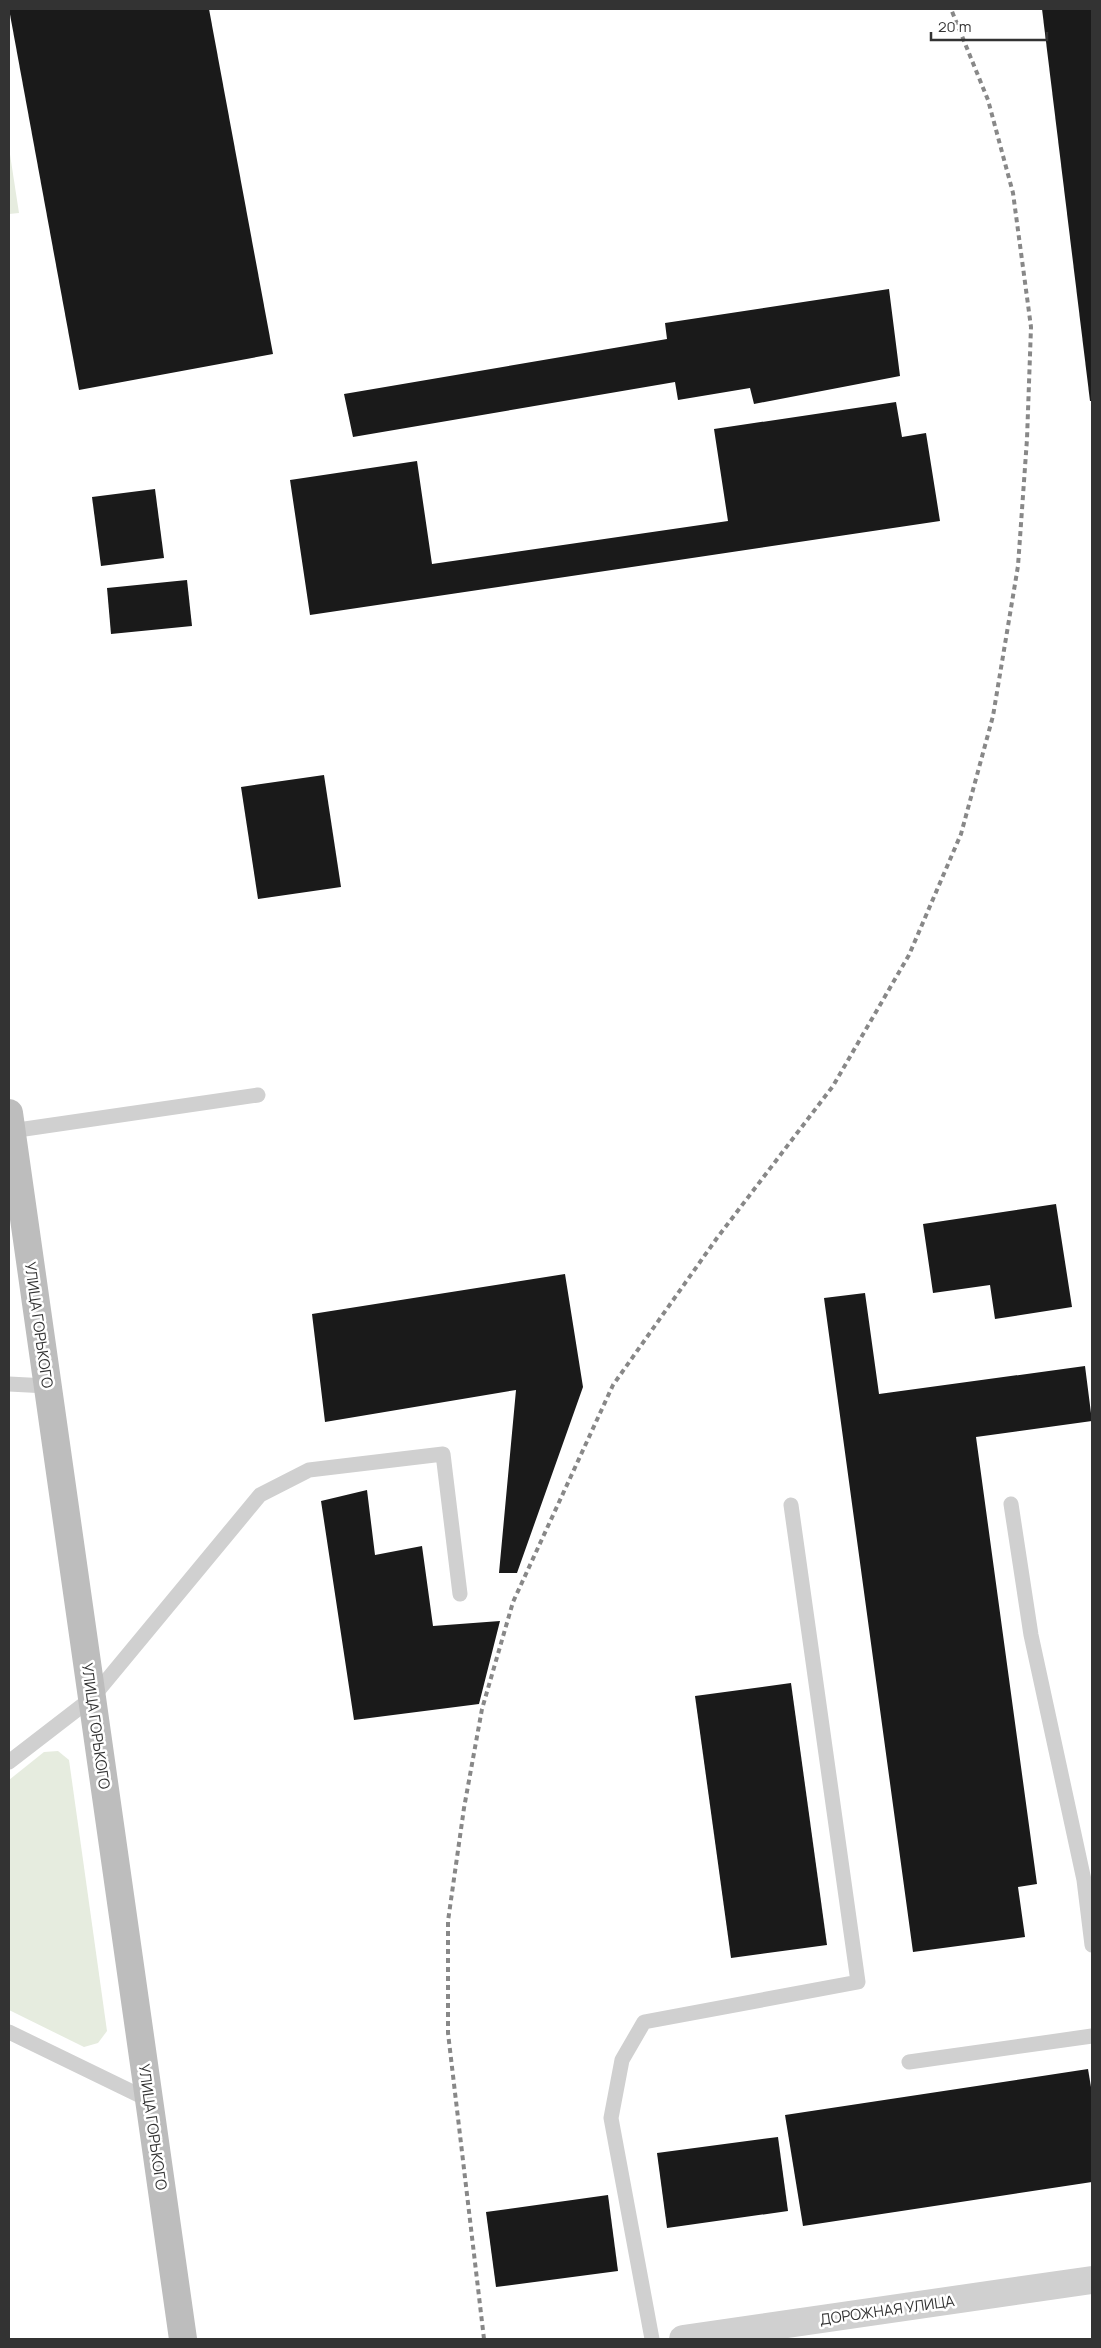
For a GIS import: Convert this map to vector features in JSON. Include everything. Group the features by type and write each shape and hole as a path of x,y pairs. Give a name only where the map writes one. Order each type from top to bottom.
{"street":[{"name":"УЛИЦА ГОРЬКОГО","path":"10,1122 183,2339"},
{"name":"ДОРОЖНАЯ УЛИЦА","path":"683,2339 1092,2280"}],"lane":[{"path":"10,1122 258,1095"},
{"path":"9,1384 47,1386"},
{"path":"9,1762 92,1698 260,1495 309,1470 443,1454 460,1594"},
{"path":"1010,1504 1031,1635 1084,1880 1092,1945"},
{"path":"652,2339 611,2118 622,2060 644,2022 858,1982 791,1505"},
{"path":"9,2032 149,2100"},
{"path":"909,2062 1092,2036"}],"shaded area":[{"path":"9,148 19,213 9,214"},
{"path":"58,1751 69,1760 107,2031 98,2043 84,2047 9,2010 9,1780 44,1752"}],"building":[{"path":"9,9 209,9 273,354 79,390"},
{"path":"1042,9 1092,9 1092,401 1090,401"},
{"path":"889,289 900,376 754,404 750,388 678,400 675,382 353,437 344,394 667,339 665,323"},
{"path":"896,402 902,437 926,433 940,521 310,615 290,480 417,461 432,564 728,521 714,429"},
{"path":"155,489 164,558 101,566 92,497"},
{"path":"187,580 192,626 111,634 107,588"},
{"path":"324,775 341,887 258,899 241,787"},
{"path":"1056,1204 1072,1307 995,1319 990,1285 933,1293 923,1224"},
{"path":"565,1274 583,1387 517,1573 499,1573 516,1390 325,1422 312,1314"},
{"path":"865,1293 879,1394 1085,1366 1092,1421 976,1437 1037,1884 1018,1887 1025,1937 913,1952 824,1298"},
{"path":"367,1490 375,1555 422,1546 433,1626 500,1621 479,1704 354,1720 321,1501"},
{"path":"791,1683 827,1945 731,1958 695,1696"},
{"path":"1088,2069 1092,2093 1092,2182 803,2226 785,2115"},
{"path":"778,2137 788,2211 667,2228 657,2153"},
{"path":"608,2195 618,2271 496,2287 486,2212"}],"railway":[{"path":"484,2339 448,2033 448,1921 464,1808 482,1709 513,1602 613,1385 717,1238 833,1086 909,955 961,834 993,716 1018,566 1027,439 1031,327 1013,193 988,100 951,9"}]}
